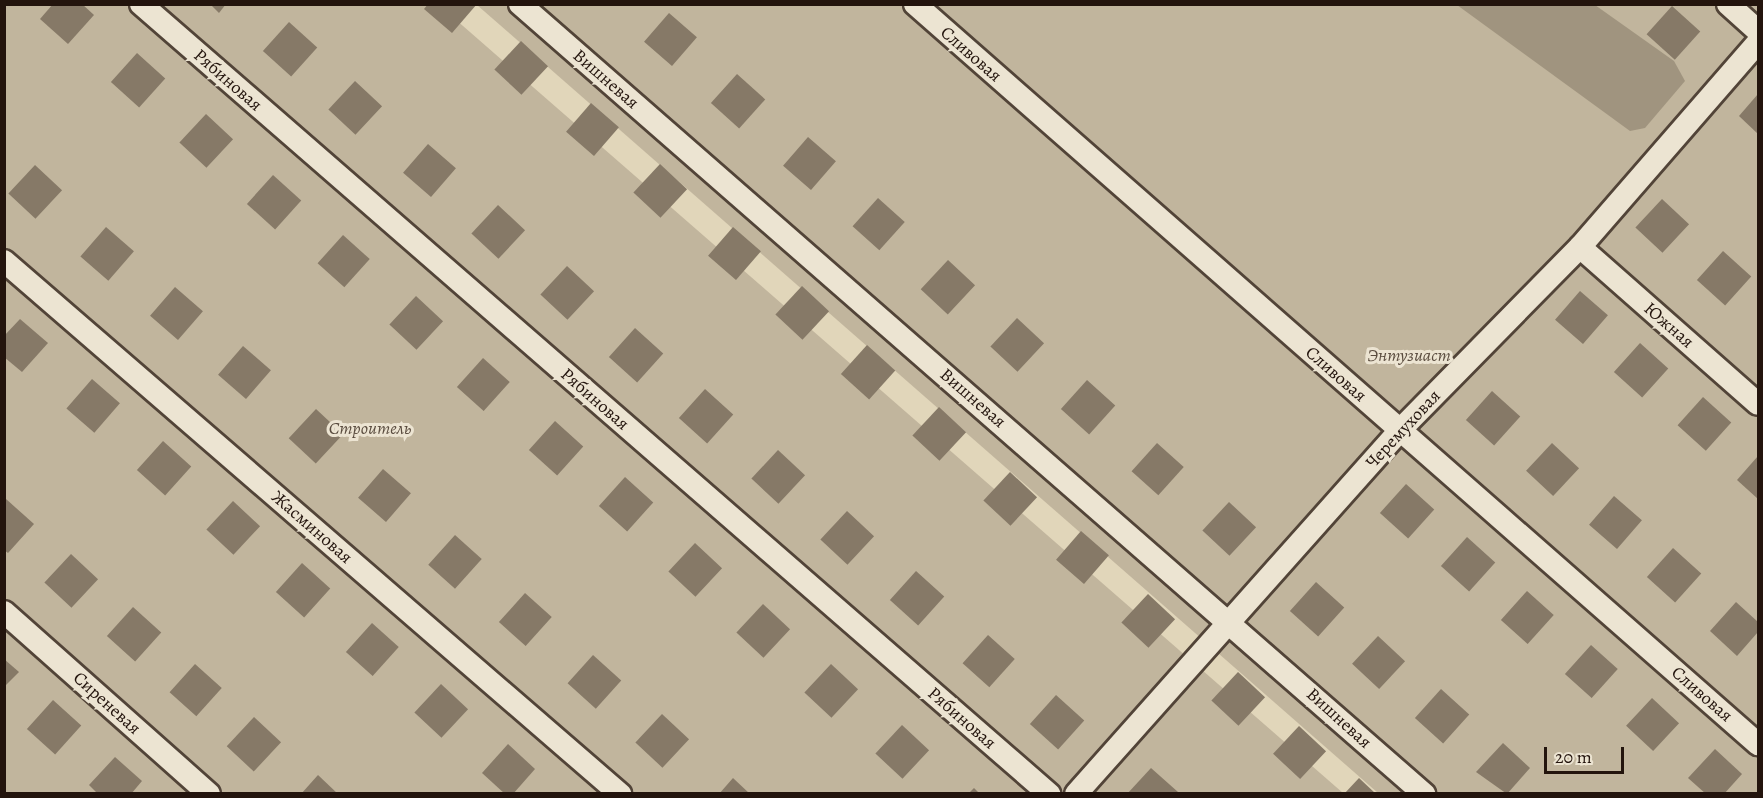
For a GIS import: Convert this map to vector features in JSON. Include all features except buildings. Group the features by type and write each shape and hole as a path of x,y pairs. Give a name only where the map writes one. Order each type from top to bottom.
{"street":[{"name":"Рябиновая","path":"141,4 1049,794"},
{"name":"Вишневая","path":"520,4 1231,622 1424,794"},
{"name":"Сливовая","path":"915,4 1758,744"},
{"path":"1728,4 1758,31"},
{"name":"Черемуховая","path":"1076,794 1400,430 1580,247 1758,42"},
{"name":"Южная","path":"1580,247 1758,404"},
{"name":"Жасминовая","path":"4,261 620,794"},
{"name":"Сиреневая","path":"4,612 209,794"}],"green space":[{"name":"Строитель","path":"5,4 439,5 1343,793 5,794"},
{"name":"Энтузиаст","path":"477,5 1758,5 1758,793 1378,793"}],"shaded area":[{"path":"1457,5 1595,5 1674,61 1685,81 1645,128 1630,131"}]}
